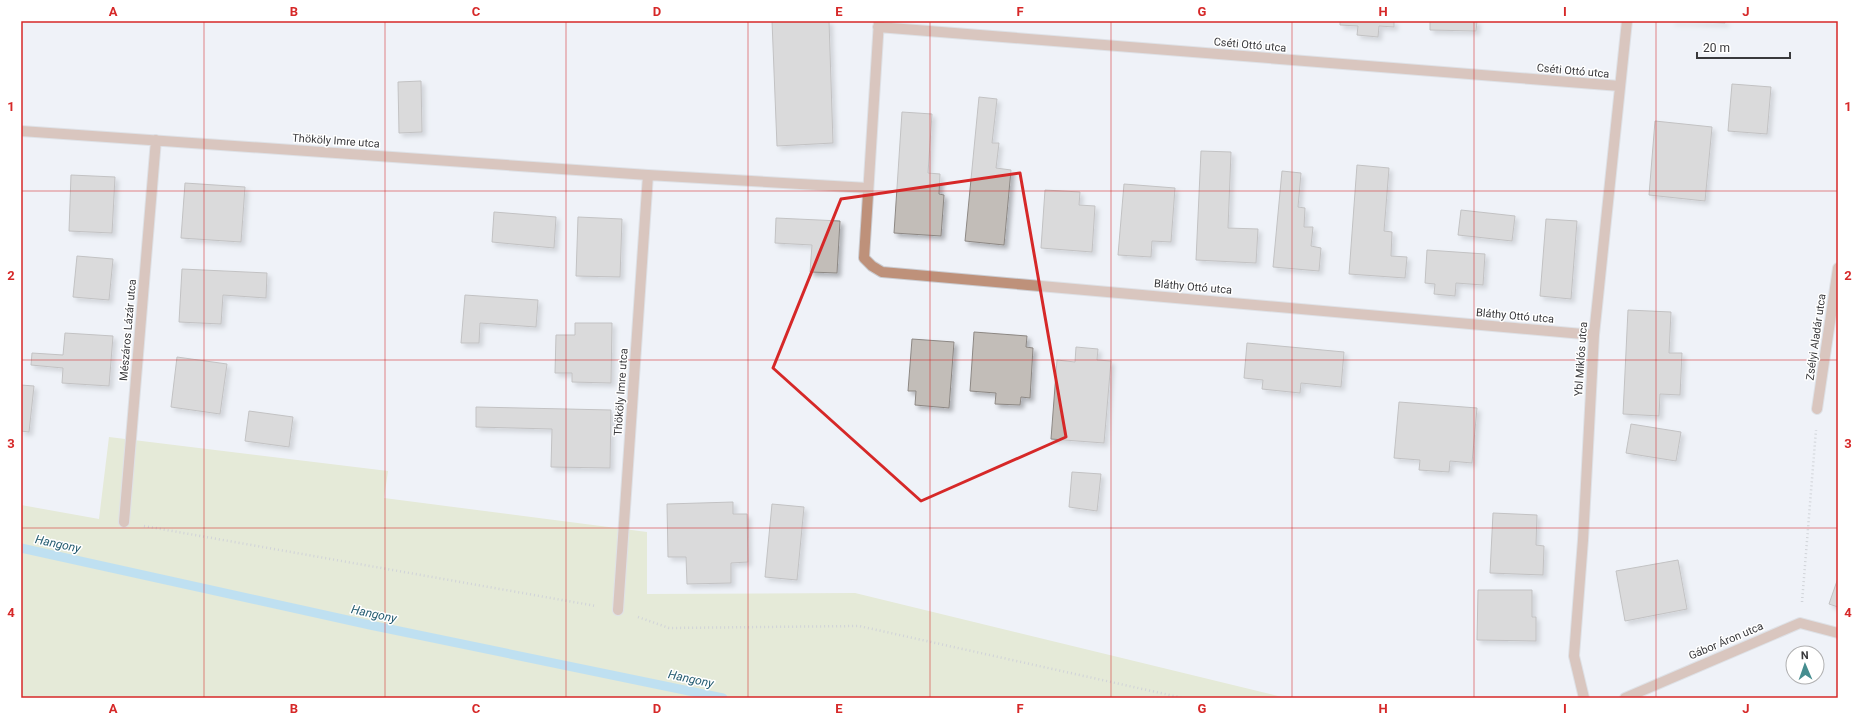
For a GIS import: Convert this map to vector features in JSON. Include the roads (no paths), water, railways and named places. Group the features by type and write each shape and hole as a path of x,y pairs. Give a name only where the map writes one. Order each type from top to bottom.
{"street":[{"name":"Ybl Miklós utca","path":"1584,698 1574,656 1583,540 1594,335 1627,21"},
{"name":"Cséti Ottó utca","path":"878,24 1620,86"},
{"path":"868,188 878,24"},
{"name":"Thököly Imre utca","path":"21,131 648,175 868,188"},
{"name":"Mészáros Lázár utca","path":"124,522 156,140"},
{"name":"Thököly Imre utca","path":"618,610 648,175"},
{"name":"Bláthy Ottó utca","path":"868,188 864,258 872,266 882,272 1594,335"},
{"name":"Zsélyi Aladár utca","path":"1818,409 1838,268"},
{"name":"Gábor Áron utca","path":"1625,698 1800,623 1838,633"}],"waterway":[{"name":"Hangony","path":"21,548 370,625 723,698"}]}
